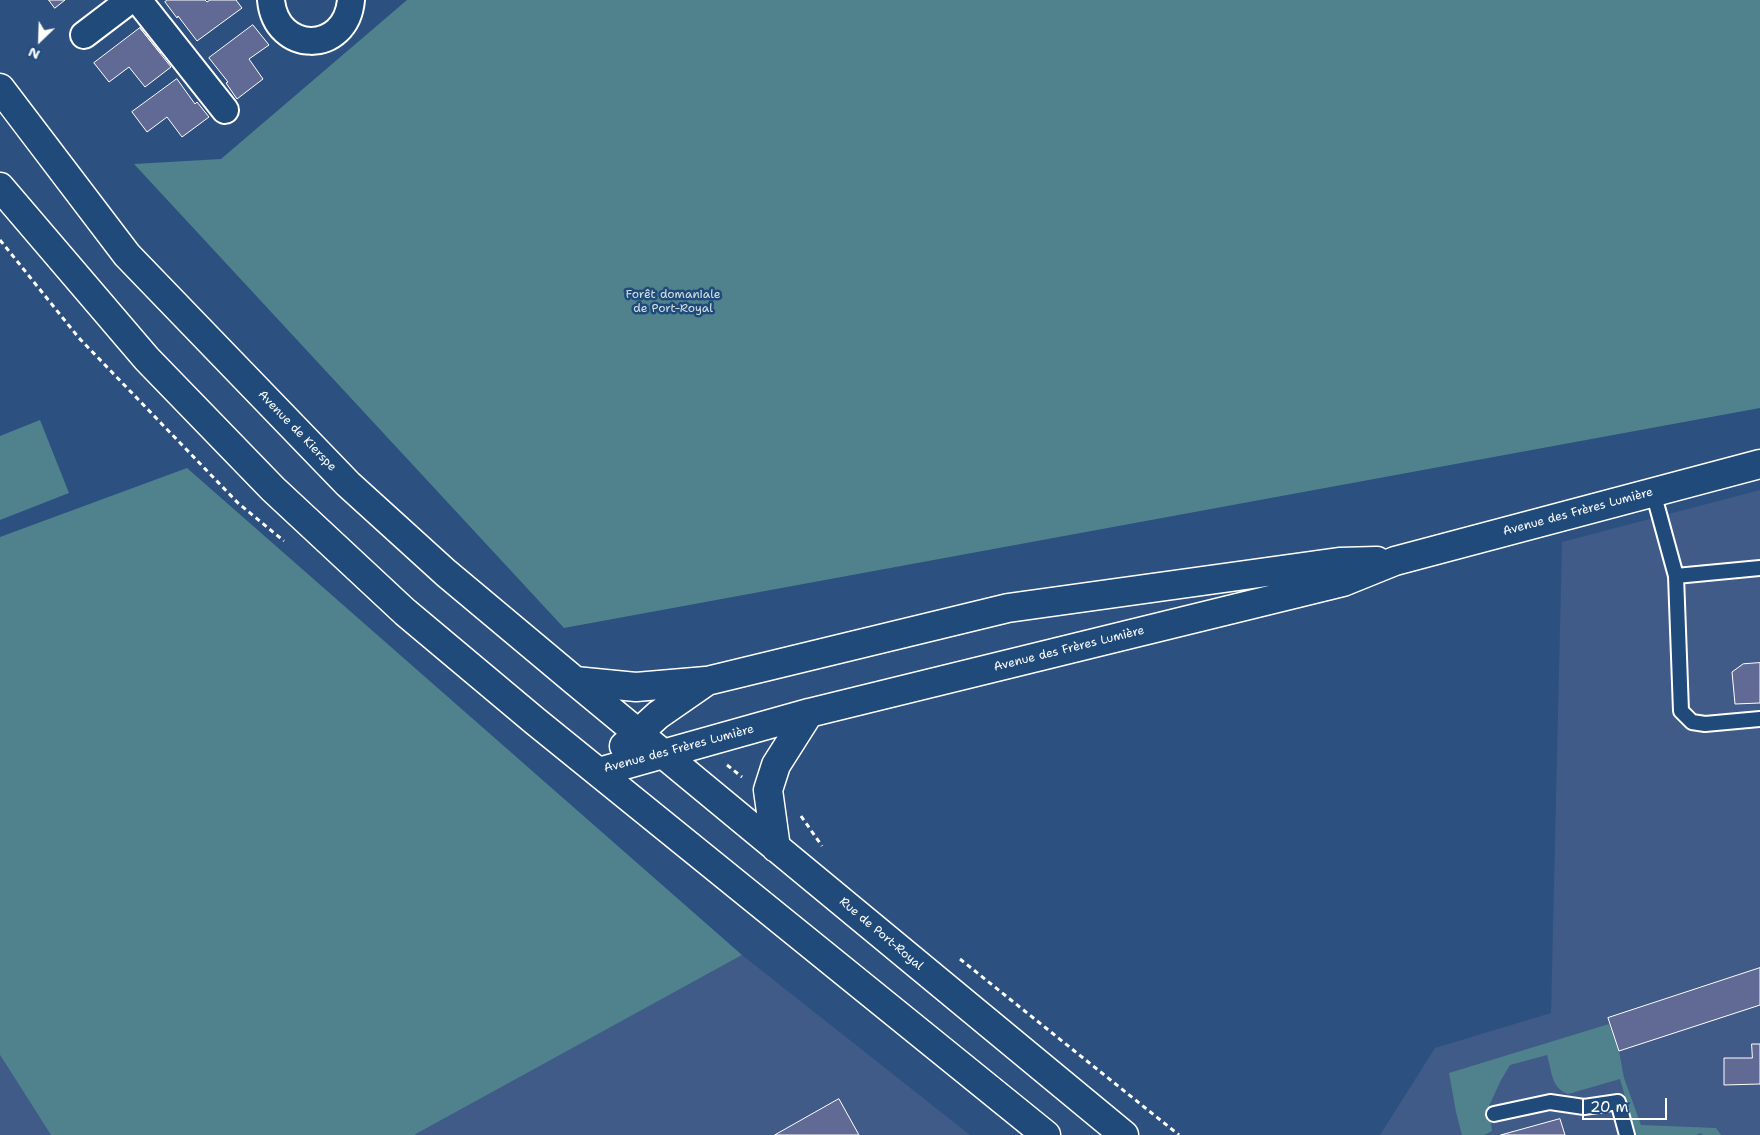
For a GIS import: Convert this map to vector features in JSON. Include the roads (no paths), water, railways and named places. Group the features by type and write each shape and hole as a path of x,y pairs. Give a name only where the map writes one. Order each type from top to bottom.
{"main road":[{"name":"Avenue de Kierspe","path":"0,88 127,255 348,484 446,573 637,733"},
{"path":"0,187 147,359 273,489 405,612 1046,1135"},
{"name":"Avenue des Frères Lumière","path":"599,772 808,713 1343,582 1395,561 1760,464"},
{"name":"Avenue des Frères Lumière","path":"599,772 637,733 658,715 707,681 1008,608 1339,562 1395,561"},
{"path":"575,682 636,687 707,681"},
{"path":"776,848 768,790 776,765 808,713"},
{"name":"Rue de Port-Royal","path":"637,733 1124,1135"}],"street":[{"path":"84,35 130,0"},
{"path":"138,0 225,110"},
{"path":"271,0 273,13 278,24 287,34 298,40 310,41 323,40 334,34 344,24 350,11 351,0"}],"lane":[{"path":"1653,492 1676,576 1681,711 1692,722 1705,724 1760,719"},
{"path":"1676,576 1760,568"},
{"path":"1494,1114 1550,1102 1584,1107 1618,1102 1627,1135"}],"park label":[{"name":"Forêt domaniale de Port-Royal","path":"673,302"}]}
